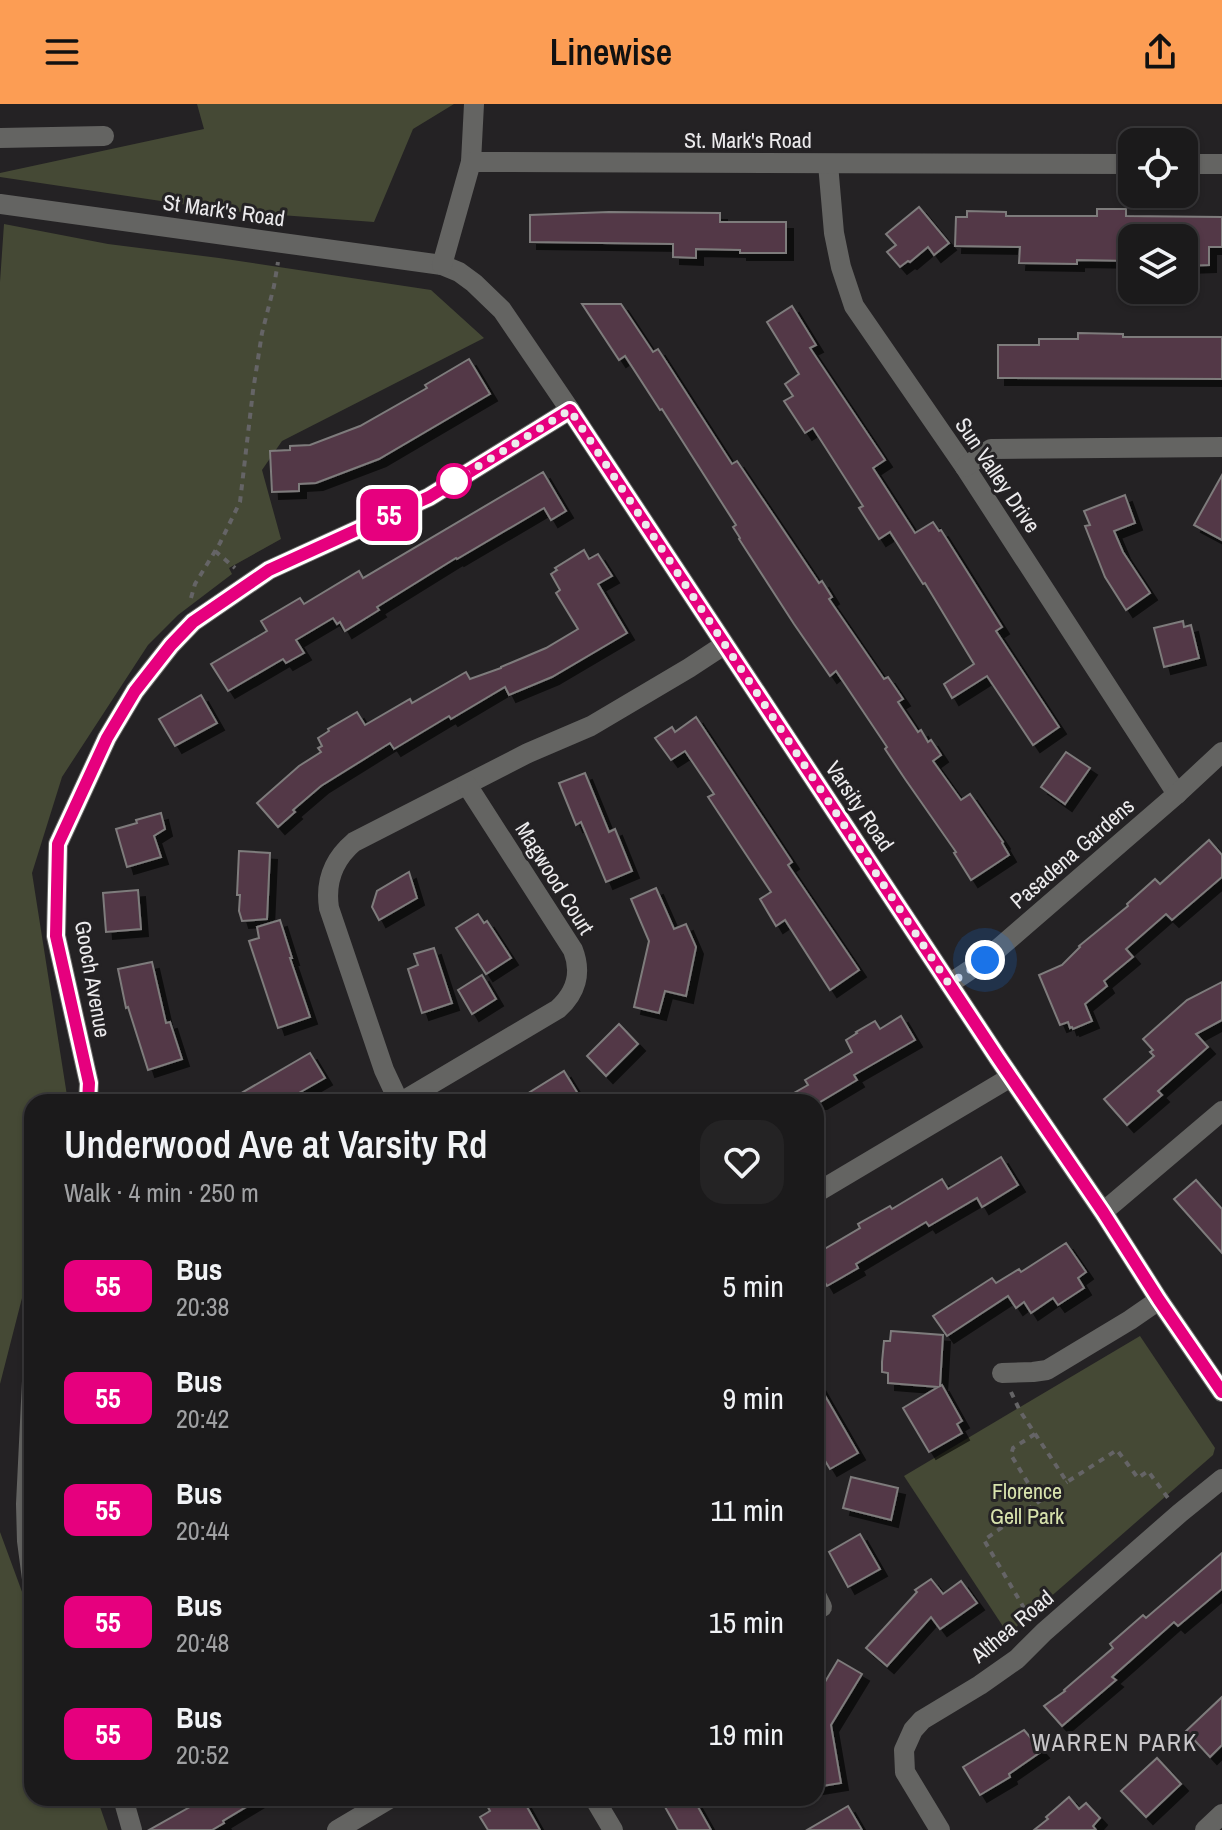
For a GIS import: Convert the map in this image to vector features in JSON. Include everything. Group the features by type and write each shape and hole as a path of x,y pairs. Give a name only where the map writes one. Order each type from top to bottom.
{"street":[{"path":"442,265 471,162 474,104"},
{"path":"0,138 104,136"},
{"name":"St. Mark's Road","path":"471,162 1118,164"},
{"name":"Sun Valley Drive","path":"828,164 834,233 854,306 965,467 1177,794"},
{"path":"1198,164 1222,164"},
{"name":"St Mark's Road","path":"0,204 442,265"},
{"name":"Varsity Road","path":"442,265 474,283 502,310 1222,1392"},
{"name":"Gooch Avenue","path":"88,1094 89,1083 56,936 58,844 107,738 135,691 193,622 269,570 429,497 570,410"},
{"path":"965,467 991,449 1222,447"},
{"name":"Magwood Court","path":"396,1094 384,1070 329,908 328,885 343,851 354,842 528,753 591,726 724,645"},
{"name":"Pasadena Gardens","path":"949,984 985,960 1222,752"},
{"name":"Magwood Court","path":"414,1094 558,1009 567,1000 576,982 577,963 570,944 467,785"},
{"path":"824,1188 1011,1077"},
{"path":"1103,1212 1222,1111"},
{"path":"1002,1373 1047,1370 1159,1300"},
{"name":"Althea Road","path":"940,1830 905,1772 904,1750 913,1730 922,1720 1017,1659 1123,1562 1222,1479"},
{"path":"125,1806 132,1830"},
{"path":"337,1830 378,1806"},
{"path":"599,1806 613,1830"},
{"path":"1205,1830 1222,1814"}],"path":[{"path":"189,604 195,584 240,502 262,333 276,272"},
{"path":"215,551 235,568"},
{"path":"1002,1373 1020,1411 1067,1482"},
{"path":"1035,1434 1013,1448 1011,1455 1039,1501"},
{"path":"1033,1619 984,1540 1117,1450 1138,1478 1148,1471 1170,1500"}],"green space":[{"path":"197,104 454,104 413,129 374,222 228,211 0,177 0,173 204,129"},
{"path":"4,224 108,244 431,290 484,338 282,441 262,470 281,539 229,568 232,574 178,615 148,645 62,777 32,873 67,1094 24,1094 24,1290 0,1384 0,282"},
{"name":"Florence Gell Park","path":"1140,1336 1215,1448 1213,1455 1008,1634 904,1476"},
{"path":"0,1532 24,1597 24,1806 100,1806 108,1830 0,1830"}],"building":[{"path":"919,207 949,243 934,255 928,247 900,267 887,252 896,245 886,234"},
{"path":"1097,209 1126,209 1126,216 1222,217 1222,247 1209,247 1209,265 1198,265 1198,224 1118,224 1118,261 1019,263 1020,247 955,246 956,217 967,217 967,211 1006,212 1006,216 1097,216"},
{"path":"720,213 720,222 786,222 786,253 696,249 696,258 673,257 673,244 530,242 530,215"},
{"path":"582,304 621,304 653,352 658,349 732,464 737,461 819,583 822,581 832,597 829,599 884,679 888,677 903,699 898,702 918,732 921,730 928,742 931,740 941,755 933,761 961,800 970,794 1009,855 971,880 956,852 836,671 830,676 794,624 662,409 625,356 619,360"},
{"path":"792,306 816,345 810,348 885,460 873,468 915,533 933,522 941,530 1002,627 996,631 1059,727 1033,745 987,676 952,698 944,684 974,664 890,532 879,539 859,508 863,506 813,428 805,433 784,401 793,396 785,384 799,374 767,322"},
{"path":"1078,333 1123,334 1123,337 1222,337 1222,379 998,378 998,345 1039,345 1039,339 1078,339"},
{"path":"469,359 490,394 379,459 316,483 299,484 299,491 272,492 270,451 310,445 360,426 427,388 425,385"},
{"path":"543,472 566,511 551,520 544,508 456,558 377,607 379,610 345,631 340,622 337,624 333,618 296,640 304,653 286,663 283,659 228,691 211,664 267,631 261,621 300,598 304,604 359,571 363,578"},
{"path":"1222,475 1222,540 1194,525"},
{"path":"1125,495 1135,523 1114,531 1123,552 1150,593 1126,610 1105,577 1085,526 1090,525 1084,511"},
{"path":"584,550 589,559 598,554 612,576 598,584 627,633 552,677 509,695 505,687 394,749 390,743 321,786 278,827 257,803 299,766 321,752 318,738 357,712 365,725 466,672 470,679 501,668 546,648 578,629 556,593 560,590 551,574 557,570 555,568"},
{"path":"1183,621 1184,627 1191,625 1199,658 1164,667 1154,628"},
{"path":"201,695 217,723 175,746 159,719"},
{"path":"696,717 792,862 788,865 859,970 830,990 785,920 776,926 760,899 771,892 708,797 714,794 685,751 671,760 655,738 672,727 675,732"},
{"path":"1066,752 1090,768 1065,804 1041,787"},
{"path":"585,773 609,832 615,829 632,871 606,882 581,822 576,825 559,783"},
{"path":"161,813 165,829 154,836 161,857 127,867 116,829"},
{"path":"1209,840 1222,855 1222,877 1172,920 1166,914 1126,949 1133,957 1104,981 1107,986 1085,1004 1092,1021 1073,1029 1068,1022 1060,1025 1039,975 1062,965 1079,946 1155,879 1160,884"},
{"path":"239,851 270,853 267,919 242,921 240,895 237,895"},
{"path":"409,872 417,898 379,920 372,907 377,891"},
{"path":"656,888 674,929 686,924 696,947 686,996 665,991 659,1013 634,1007 649,941 631,899"},
{"path":"138,890 141,929 106,932 103,893"},
{"path":"478,914 484,923 487,921 511,958 486,974 456,928"},
{"path":"280,920 310,1017 278,1028 249,941 259,938 257,927"},
{"path":"434,948 452,1003 422,1013 408,969 418,965 414,954"},
{"path":"152,962 166,1023 170,1022 182,1059 148,1070 126,1008 118,969"},
{"path":"482,975 496,999 472,1014 458,990"},
{"path":"1222,982 1222,1020 1196,1034 1208,1047 1158,1091 1162,1095 1127,1125 1104,1099 1154,1056 1150,1052 1153,1050 1143,1039 1187,1000"},
{"path":"901,1016 915,1040 854,1075 857,1080 824,1100 824,1094 792,1094 808,1085 805,1080 852,1052 846,1040 856,1032 875,1021 880,1029"},
{"path":"619,1024 638,1044 606,1076 587,1056"},
{"path":"310,1053 325,1078 297,1094 240,1094"},
{"path":"564,1071 578,1094 527,1094"},
{"path":"1001,1157 1018,1185 982,1207 977,1198 929,1226 926,1222 856,1264 858,1268 827,1286 824,1281 824,1249 860,1228 858,1224 890,1206 892,1209 942,1179 948,1189"},
{"path":"1196,1180 1222,1209 1222,1253 1174,1199"},
{"path":"1066,1243 1086,1272 1078,1278 1084,1288 1058,1305 1053,1298 1031,1313 1024,1302 1016,1308 1008,1296 947,1336 933,1316 992,1278 996,1283 1019,1269 1021,1272"},
{"path":"891,1331 943,1335 940,1386 962,1421 957,1424 962,1433 929,1452 903,1408 938,1387 888,1383 888,1373 882,1372 882,1362 884,1341 890,1341"},
{"path":"824,1394 858,1453 830,1469 824,1459"},
{"path":"851,1477 898,1488 891,1520 843,1508"},
{"path":"860,1534 880,1569 848,1587 829,1552"},
{"path":"1222,1553 1222,1589 1178,1626 1174,1622 1112,1677 1116,1680 1062,1726 1044,1706 1113,1648 1110,1644 1143,1615 1146,1618"},
{"path":"931,1579 943,1594 961,1581 977,1603 940,1629 931,1617 887,1666 866,1648 917,1592 915,1590"},
{"path":"838,1660 862,1674 831,1725 841,1783 824,1786 824,1684"},
{"path":"1222,1697 1222,1745 1210,1757 1186,1731"},
{"path":"1024,1730 1042,1751 1009,1774 1010,1777 980,1795 963,1767"},
{"path":"1157,1758 1181,1784 1146,1817 1121,1791"},
{"path":"1069,1797 1079,1809 1086,1803 1100,1818 1093,1826 1096,1830 1034,1830 1048,1819 1046,1817"},
{"path":"192,1806 248,1806 212,1830 149,1830"},
{"path":"487,1806 526,1806 540,1830 488,1830 480,1817 490,1811"},
{"path":"664,1806 698,1806 711,1830 678,1830"},
{"path":"848,1806 862,1830 807,1830"}],"bus line":[{"name":"55","path":"88,1094 89,1083 56,936 58,844 107,738 135,691 193,622 269,570 429,497 570,410 1222,1392"}],"district":[{"name":"WARREN PARK","path":"1115,1742"}],"route":[{"path":"454,481 570,410 949,984 985,960"}]}
